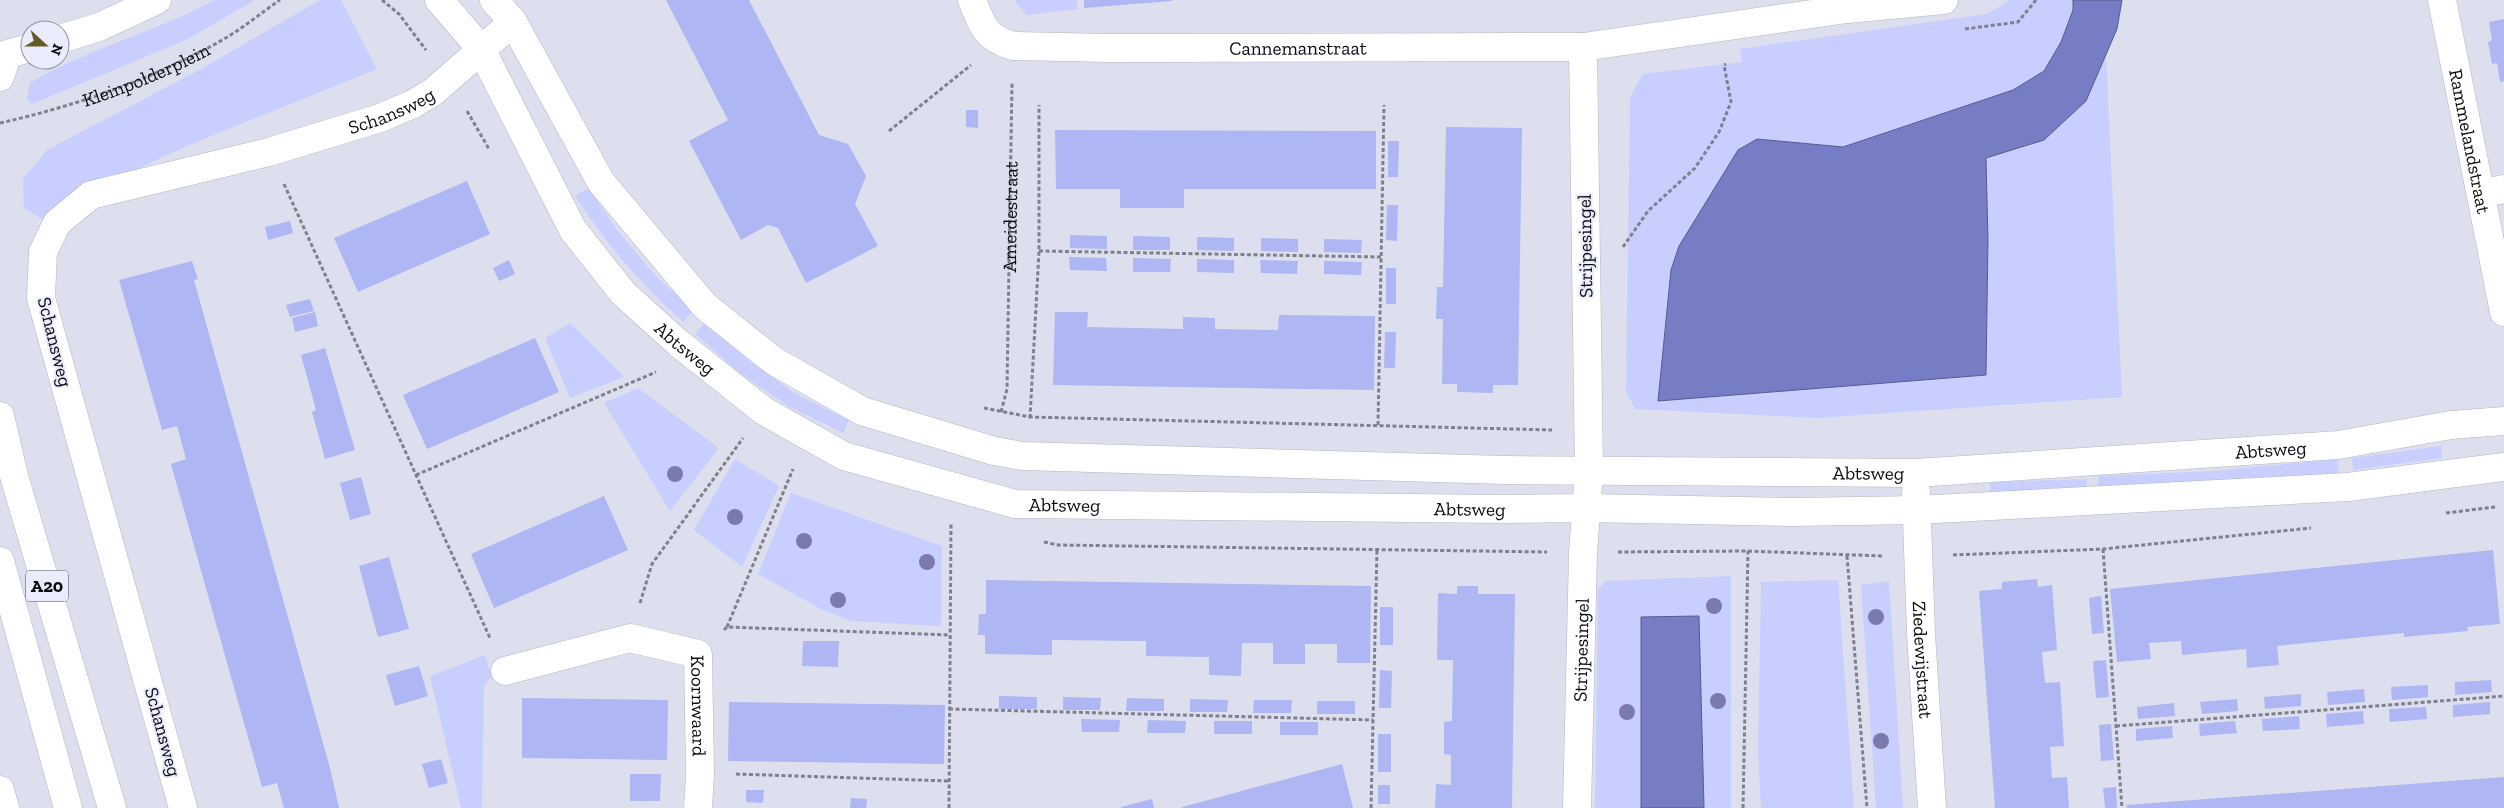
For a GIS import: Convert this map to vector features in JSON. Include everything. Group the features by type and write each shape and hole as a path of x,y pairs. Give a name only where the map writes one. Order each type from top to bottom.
{"main road":[{"path":"70,36 99,27 157,0"},
{"name":"Abtsweg","path":"439,0 481,50 573,230 623,293 677,342 764,411 844,456 1015,504 1503,509 1586,508 1794,512 1917,510 2348,487 2504,467"},
{"name":"Abtsweg","path":"494,0 513,22 601,182 705,306 774,361 862,411 994,451 1022,456 1589,471 1916,473 2338,445 2452,426 2504,421"},
{"path":"972,0 984,30 1006,44"},
{"path":"1583,47 1847,9 1944,0"},
{"name":"Rammelandstraat","path":"2442,0 2492,192 2504,312"},
{"name":"Schansweg","path":"183,808 41,298 43,252 58,223 91,195 269,152 380,118 413,104 433,92 513,22"},
{"name":"Cannemanstraat","path":"1006,44 1107,48 1583,47"},
{"name":"Strijpesingel","path":"1577,808 1583,553 1589,471 1583,47"},
{"name":"A20","path":"0,416 14,476 112,808"},
{"name":"Abtsweg","path":"1916,473 1917,510"},
{"name":"Ziedewijstraat","path":"1917,510 1921,633 1932,808"},
{"name":"A20","path":"0,561 68,808"},
{"name":"Koornwaard","path":"505,670 630,638 698,654 700,773 698,808"},
{"path":"0,790 5,808"}],"path":[{"name":"Kleinpolderplein","path":"0,123 54,111 176,64 225,38 280,0"},
{"path":"890,131 1006,44"},
{"name":"Ameidestraat","path":"994,451 1007,388 1006,44"},
{"path":"1623,257 1623,247 1648,211 1695,168 1719,132 1731,102 1724,65"},
{"path":"1022,456 1030,417 1039,251 1039,105"},
{"path":"1378,425 1384,105"},
{"path":"269,152 505,670"},
{"path":"1039,251 1381,257"},
{"path":"416,475 656,372"},
{"path":"974,406 1030,417 1588,432"},
{"path":"630,638 652,564 745,436"},
{"path":"698,654 727,627 796,461"},
{"path":"948,808 951,518"},
{"path":"1371,808 1377,549"},
{"path":"2103,549 2122,808"},
{"path":"1744,808 1748,551"},
{"path":"1847,556 1867,808"},
{"path":"727,627 950,635"},
{"path":"2116,726 2504,696"},
{"path":"949,709 1373,720"},
{"path":"700,773 949,781"}],"shaded area":[{"path":"214,0 255,0 186,40 32,104 27,99 30,83 52,71 70,70 70,62 75,60 192,12"},
{"path":"320,0 341,0 377,69 189,145 76,197 48,223 24,208 23,179 47,150 201,69"},
{"path":"1014,0 1076,0 1078,9 1027,15"},
{"path":"2010,0 2073,0 2073,10 2061,42 2044,71 2013,90 1843,147 1757,139 1679,246 1671,270 1658,400 1986,375 1988,240 1986,158 2044,140 2086,101 2106,56 2122,397 1817,418 1635,409 1626,391 1630,97 1643,74 1742,62 1740,49 1987,14"},
{"path":"2073,0 2122,0 2117,29 2086,101 2044,140 1986,158 1988,240 1986,375 1658,401 1671,270 1679,246 1738,150 1757,139 1843,147 2013,90 2044,71 2061,42 2073,10"},
{"path":"589,188 617,230 653,273 693,311 683,322 625,263 575,196"},
{"path":"705,322 750,361 796,394 849,420 843,433 788,406 740,373 695,334"},
{"path":"570,323 624,377 570,398 545,338"},
{"path":"638,388 719,448 670,511 604,403"},
{"path":"2441,446 2442,458 2353,470 2352,458"},
{"path":"735,459 779,486 742,567 694,530"},
{"path":"2337,459 2339,475 2097,491 2099,476 2214,471"},
{"path":"2087,479 2086,491 1991,497 1990,482"},
{"path":"791,493 942,546 941,626 851,621 821,609 758,574"},
{"path":"1731,576 1731,808 1704,808 1699,616 1641,617 1641,808 1595,808 1598,590 1605,581"},
{"path":"1838,580 1854,808 1761,808 1758,753 1761,582"},
{"path":"1889,581 1903,808 1876,808 1861,585"},
{"path":"1699,616 1704,808 1641,808 1641,617"},
{"path":"485,655 492,677 484,685 482,808 461,808 430,676"}],"building":[{"path":"666,0 749,0 819,135 848,144 866,176 855,204 878,246 806,283 778,228 768,225 741,240 689,141 728,120"},
{"path":"1084,0 1172,0 1172,1 1084,8"},
{"path":"2504,19 2504,81 2500,82 2497,63 2492,64 2488,42 2492,40 2489,22"},
{"path":"966,110 978,110 978,128 966,127"},
{"path":"1446,127 1522,128 1518,385 1493,385 1493,393 1457,392 1457,384 1442,384 1443,319 1436,319 1437,287 1443,287"},
{"path":"1055,130 1376,131 1376,189 1184,189 1184,208 1120,208 1120,189 1056,189"},
{"path":"1388,141 1399,141 1398,177 1388,177"},
{"path":"467,181 490,234 358,292 334,238"},
{"path":"1387,205 1398,205 1397,241 1386,240"},
{"path":"290,221 293,233 268,240 265,227"},
{"path":"1070,235 1107,236 1107,249 1070,248"},
{"path":"1133,236 1170,237 1170,250 1133,250"},
{"path":"1197,237 1234,238 1234,251 1197,250"},
{"path":"1261,238 1298,239 1298,252 1261,251"},
{"path":"1324,239 1362,240 1361,253 1324,252"},
{"path":"1069,257 1106,258 1107,271 1070,270"},
{"path":"1133,258 1171,259 1170,272 1133,272"},
{"path":"1197,259 1234,260 1234,273 1197,272"},
{"path":"509,260 515,274 499,281 493,268"},
{"path":"1260,260 1298,261 1297,274 1261,273"},
{"path":"192,261 198,279 194,280 330,768 339,808 284,808 277,783 262,787 171,464 186,459 177,426 162,430 119,280"},
{"path":"1324,261 1362,262 1361,275 1324,274"},
{"path":"1386,268 1396,268 1396,304 1386,304"},
{"path":"310,299 314,311 290,317 286,305"},
{"path":"315,312 318,326 295,332 292,318"},
{"path":"1055,312 1088,312 1087,327 1183,329 1183,317 1215,318 1215,329 1278,330 1279,315 1375,316 1374,390 1053,385"},
{"path":"1385,332 1396,332 1395,368 1384,368"},
{"path":"535,338 559,392 427,449 403,395"},
{"path":"325,348 355,450 325,459 312,412 316,410 301,355"},
{"path":"361,477 371,514 350,520 340,483"},
{"path":"604,496 628,550 494,608 471,554"},
{"path":"2493,550 2500,624 2467,627 2468,631 2404,637 2404,633 2277,646 2279,665 2247,668 2246,649 2182,655 2181,641 2149,643 2151,659 2117,662 2110,589"},
{"path":"389,557 409,629 378,637 359,566"},
{"path":"2037,579 2038,587 2052,585 2057,650 2042,652 2045,683 2060,682 2064,746 2050,747 2052,778 2067,777 2069,808 1995,808 1979,591 2002,589 2002,582"},
{"path":"986,580 1371,586 1370,663 1337,663 1337,644 1305,644 1305,664 1273,664 1273,643 1242,643 1241,676 1209,675 1209,657 1146,656 1146,641 1052,640 1052,655 985,654 985,635 978,635 979,614 986,614"},
{"path":"1457,586 1478,586 1478,594 1515,594 1512,808 1435,808 1436,784 1451,785 1451,755 1444,754 1444,722 1452,721 1453,660 1437,660 1438,593 1457,594"},
{"path":"2101,596 2104,633 2092,634 2089,598"},
{"path":"1380,607 1393,607 1393,645 1380,645"},
{"path":"803,641 839,641 838,667 802,666"},
{"path":"2106,660 2109,697 2096,698 2093,661"},
{"path":"419,666 428,696 395,706 386,675"},
{"path":"1380,670 1392,671 1391,708 1379,708"},
{"path":"2491,680 2492,692 2455,695 2455,682"},
{"path":"2428,685 2428,697 2392,700 2391,687"},
{"path":"2364,689 2365,702 2328,705 2327,692"},
{"path":"2301,694 2301,706 2265,709 2264,697"},
{"path":"999,696 1037,697 1037,709 999,709"},
{"path":"1063,697 1101,698 1100,710 1063,710"},
{"path":"522,698 668,700 667,760 522,758"},
{"path":"1127,698 1164,699 1164,711 1126,711"},
{"path":"1190,699 1228,700 1227,712 1190,712"},
{"path":"2237,699 2238,711 2202,714 2200,702"},
{"path":"1254,700 1292,700 1291,713 1253,713"},
{"path":"1317,701 1355,701 1355,714 1317,714"},
{"path":"729,702 945,705 944,764 728,761"},
{"path":"2490,702 2490,714 2453,717 2453,705"},
{"path":"2174,703 2175,716 2138,719 2137,707"},
{"path":"2426,707 2427,719 2390,722 2389,709"},
{"path":"2363,711 2364,724 2327,727 2326,714"},
{"path":"2299,716 2300,729 2263,731 2262,719"},
{"path":"1081,719 1120,720 1119,732 1082,732"},
{"path":"1148,720 1186,721 1185,733 1147,733"},
{"path":"1214,721 1252,721 1252,734 1214,734"},
{"path":"2235,721 2237,733 2200,736 2199,724"},
{"path":"1280,722 1318,722 1318,735 1280,735"},
{"path":"2111,724 2114,760 2101,761 2099,725"},
{"path":"2172,726 2173,738 2136,741 2136,729"},
{"path":"1378,734 1391,734 1391,772 1378,772"},
{"path":"441,759 448,783 429,788 422,764"},
{"path":"1342,764 1353,808 1180,808 1186,806"},
{"path":"630,774 661,774 660,801 630,801"},
{"path":"2504,777 2504,808 2127,808 2126,805"},
{"path":"1378,785 1390,785 1390,804 1378,804"},
{"path":"2116,787 2117,808 2105,808 2103,788"},
{"path":"746,790 764,790 763,803 746,802"},
{"path":"851,798 867,799 866,808 850,808"},
{"path":"1152,799 1154,808 1121,808 1121,807"}]}
